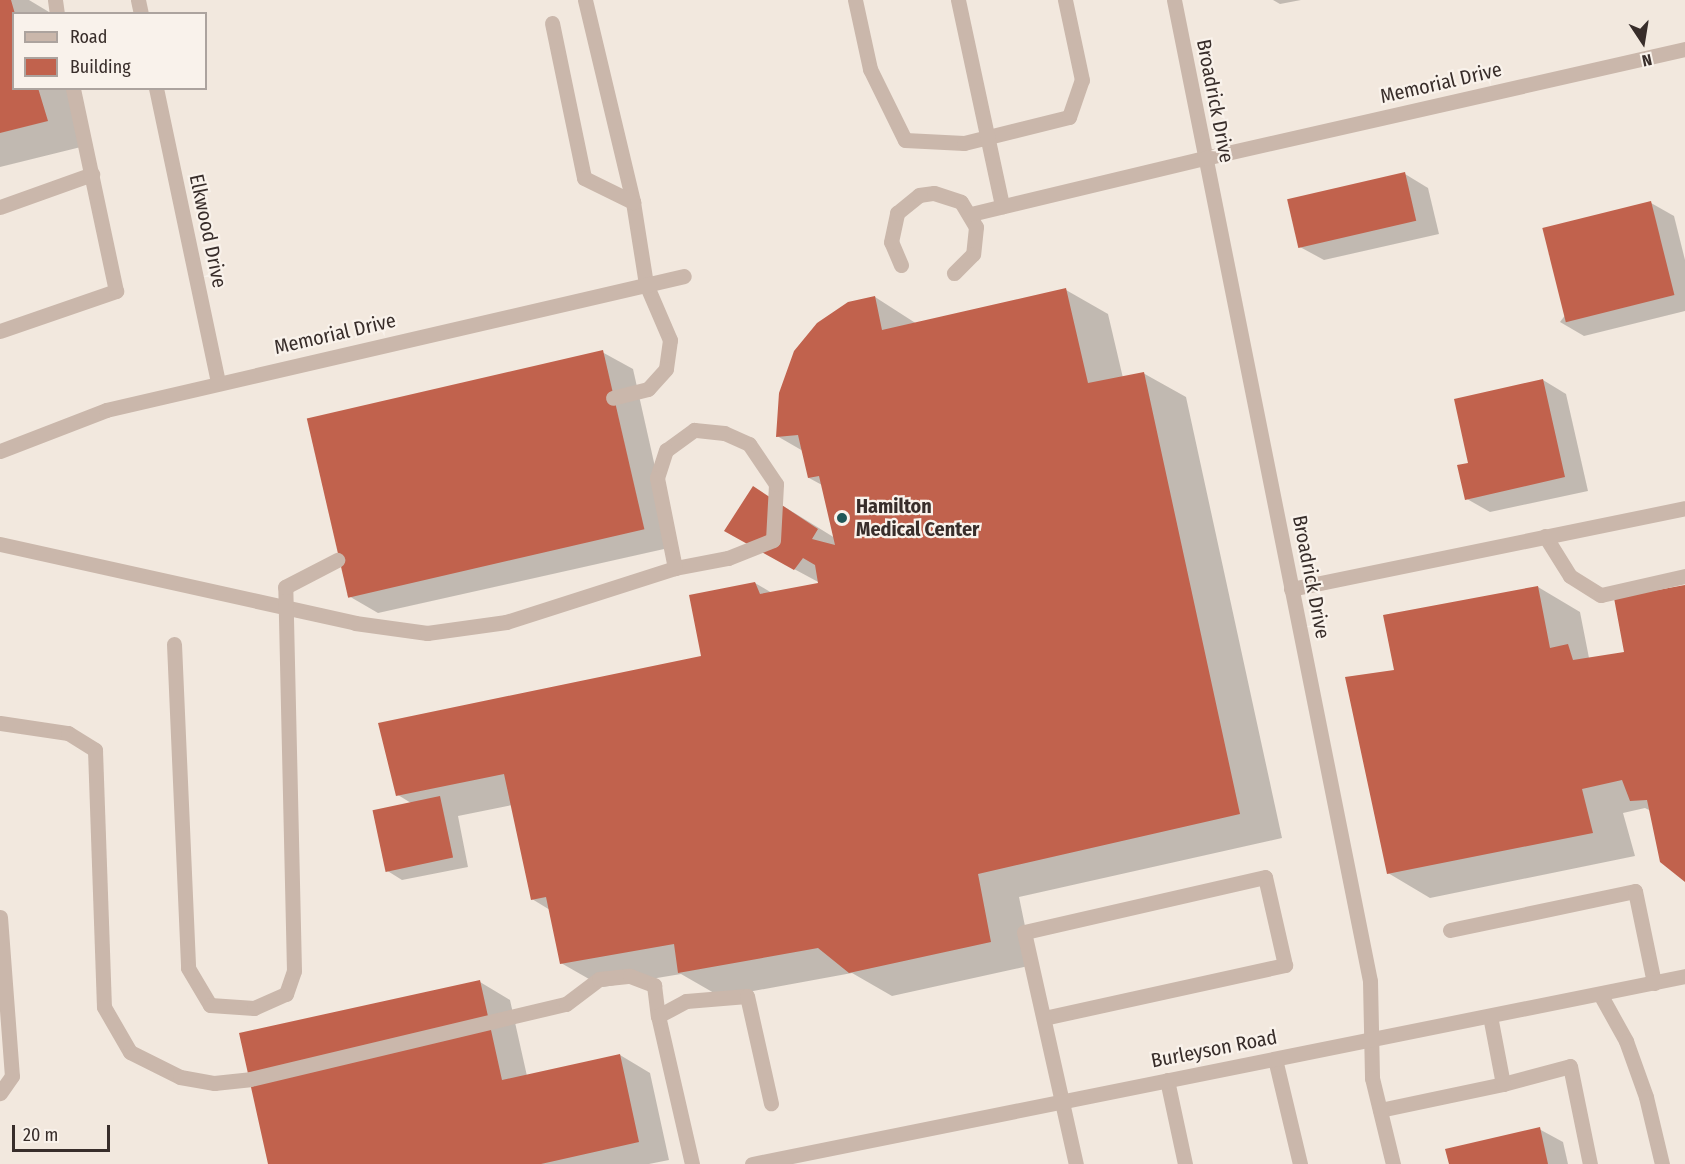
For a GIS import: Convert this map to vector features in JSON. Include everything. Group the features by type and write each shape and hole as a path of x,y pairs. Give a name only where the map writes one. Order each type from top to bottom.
{"street":[{"path":"585,0 633,202 646,284 670,340 666,369 648,389 613,398"},
{"path":"855,0 870,69 905,140 964,143 1069,117 1082,80 1065,0"},
{"path":"958,0 1002,206"},
{"name":"Broadrick Drive","path":"1174,0 1370,981 1372,1078 1393,1164"},
{"path":"552,23 584,178 633,202"},
{"name":"Memorial Drive","path":"970,214 1685,49"},
{"path":"0,331 116,291 73,90"},
{"name":"Elkwood Drive","path":"156,90 218,381"},
{"path":"0,207 92,174"},
{"path":"901,265 891,242 891,227 906,202 926,194 948,195 970,214 976,227 975,247 965,266 954,273"},
{"name":"Memorial Drive","path":"0,451 106,410 218,381 684,276"},
{"path":"1,542 355,623 427,633 506,622 675,568 728,558 772,540 776,484 749,444 724,433 694,430 666,450 657,478 675,568"},
{"path":"1292,589 1685,508"},
{"path":"1545,536 1570,576 1601,594 1685,576"},
{"path":"174,644 188,968 210,1005 254,1008 285,994 294,971 288,608 285,588 337,560"},
{"path":"0,723 68,733 96,750 104,1007 130,1052 180,1077 214,1083 250,1079 566,1004 599,980 630,976 654,986 658,1016 692,1164"},
{"path":"1044,1018 1285,965 1265,877 1024,932 1076,1164"},
{"path":"1450,930 1635,891 1654,983"},
{"path":"0,917 12,1076 0,1093"},
{"name":"Burleyson Road","path":"752,1164 794,1160 1062,1100 1371,1041 1685,976"},
{"path":"1600,994 1634,1063 1662,1164"},
{"path":"658,1016 686,1002 747,996 771,1103"},
{"path":"1490,1016 1503,1084"},
{"path":"1275,1059 1299,1164"},
{"path":"1380,1110 1503,1084 1570,1066 1590,1164"},
{"path":"1167,1080 1185,1164"}],"building":[{"path":"0,0 11,0 14,12 12,12 12,90 39,90 48,121 0,133"},
{"path":"1405,172 1416,221 1298,248 1287,199"},
{"path":"1651,201 1674,295 1566,322 1542,228"},
{"path":"1066,288 1088,383 1144,372 1240,814 978,874 991,942 849,973 818,948 678,973 674,944 560,964 546,897 531,900 504,774 396,796 378,723 701,656 689,595 755,582 760,594 818,583 815,565 803,558 794,570 724,531 753,486 818,529 812,539 835,545 819,476 808,478 798,435 776,437 779,393 794,351 817,323 848,302 875,296 882,330"},
{"path":"603,350 644,529 348,598 307,418"},
{"path":"1543,379 1565,477 1465,500 1457,465 1468,463 1454,399"},
{"path":"1685,585 1685,882 1660,862 1647,800 1630,801 1622,780 1582,789 1593,833 1387,874 1345,677 1394,670 1383,615 1538,586 1550,648 1568,644 1573,660 1624,652 1614,598"},
{"path":"440,796 453,858 386,872 373,810"},
{"path":"480,980 502,1080 620,1054 639,1142 541,1164 268,1164 239,1033"},
{"path":"1540,1127 1548,1164 1449,1164 1445,1149"}],"place":[{"name":"Hamilton Medical Center","path":"842,518"}]}
